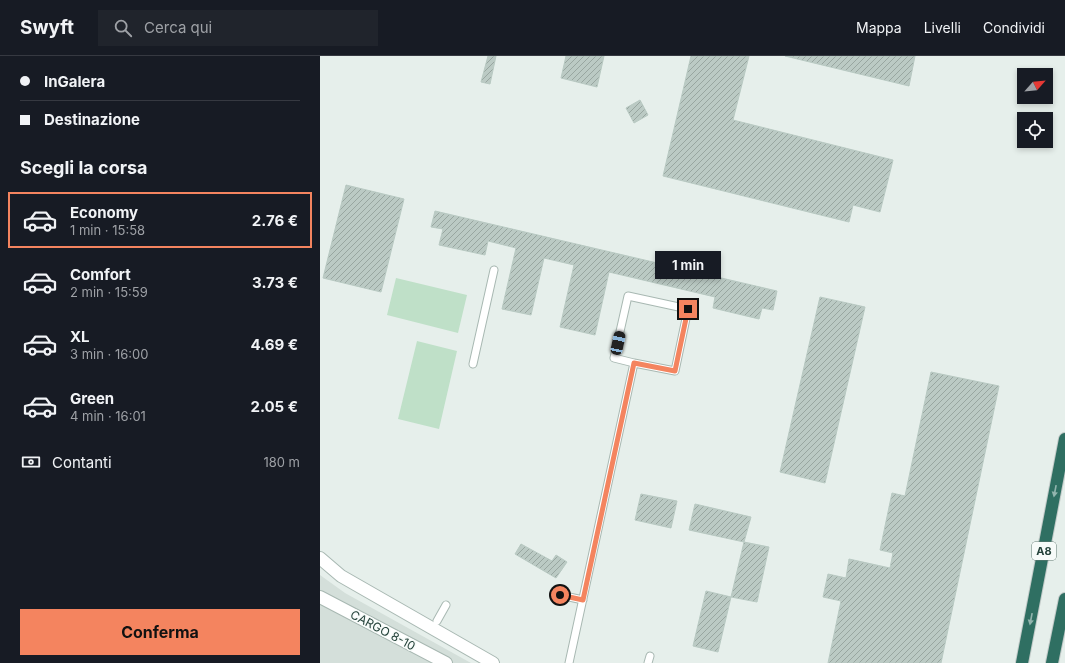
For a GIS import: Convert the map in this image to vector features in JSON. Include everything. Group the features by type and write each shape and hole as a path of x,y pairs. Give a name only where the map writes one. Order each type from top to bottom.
{"highway":[{"name":"A8","path":"1022,663 1065,439"},
{"path":"1052,663 1065,599"}],"street":[{"path":"320,558 341,576 493,663"},
{"name":"CARGO 8-10","path":"320,597 446,663"}],"lane":[{"path":"473,364 494,270"},
{"path":"628,296 688,309 675,371 634,363 614,358 628,296"},
{"path":"569,663 634,363"},
{"path":"560,595 583,600"},
{"path":"437,621 446,605"}],"shaded area":[{"path":"320,575 345,593 471,663 320,663"}],"green space":[{"path":"396,278 467,295 458,333 387,315"},
{"path":"417,341 457,351 439,429 398,419"}],"building":[{"path":"488,56 496,56 490,84 481,82"},
{"path":"566,56 604,56 597,87 561,78"},
{"path":"691,56 749,56 733,120 893,160 880,212 853,205 849,222 663,176"},
{"path":"785,56 915,56 909,86"},
{"path":"640,100 648,115 634,123 626,108"},
{"path":"346,185 404,199 381,292 323,278"},
{"path":"435,211 777,291 773,310 762,308 759,319 713,308 715,297 609,272 595,335 560,327 574,265 544,258 531,315 502,309 516,248 488,241 485,255 439,245 443,229 431,227"},
{"path":"820,297 865,307 825,483 780,472"},
{"path":"931,372 999,386 941,663 828,663 841,601 823,597 828,574 846,578 849,559 890,568 893,553 880,550 892,493 905,496"},
{"path":"641,494 677,501 671,528 635,520"},
{"path":"695,504 751,517 744,542 689,530"},
{"path":"744,542 769,547 757,602 731,597"},
{"path":"521,544 552,561 556,555 567,562 556,578 515,554"},
{"path":"706,591 731,597 718,652 693,646"}],"route":[{"path":"560,595 583,600 634,363 675,371 688,309"}]}
